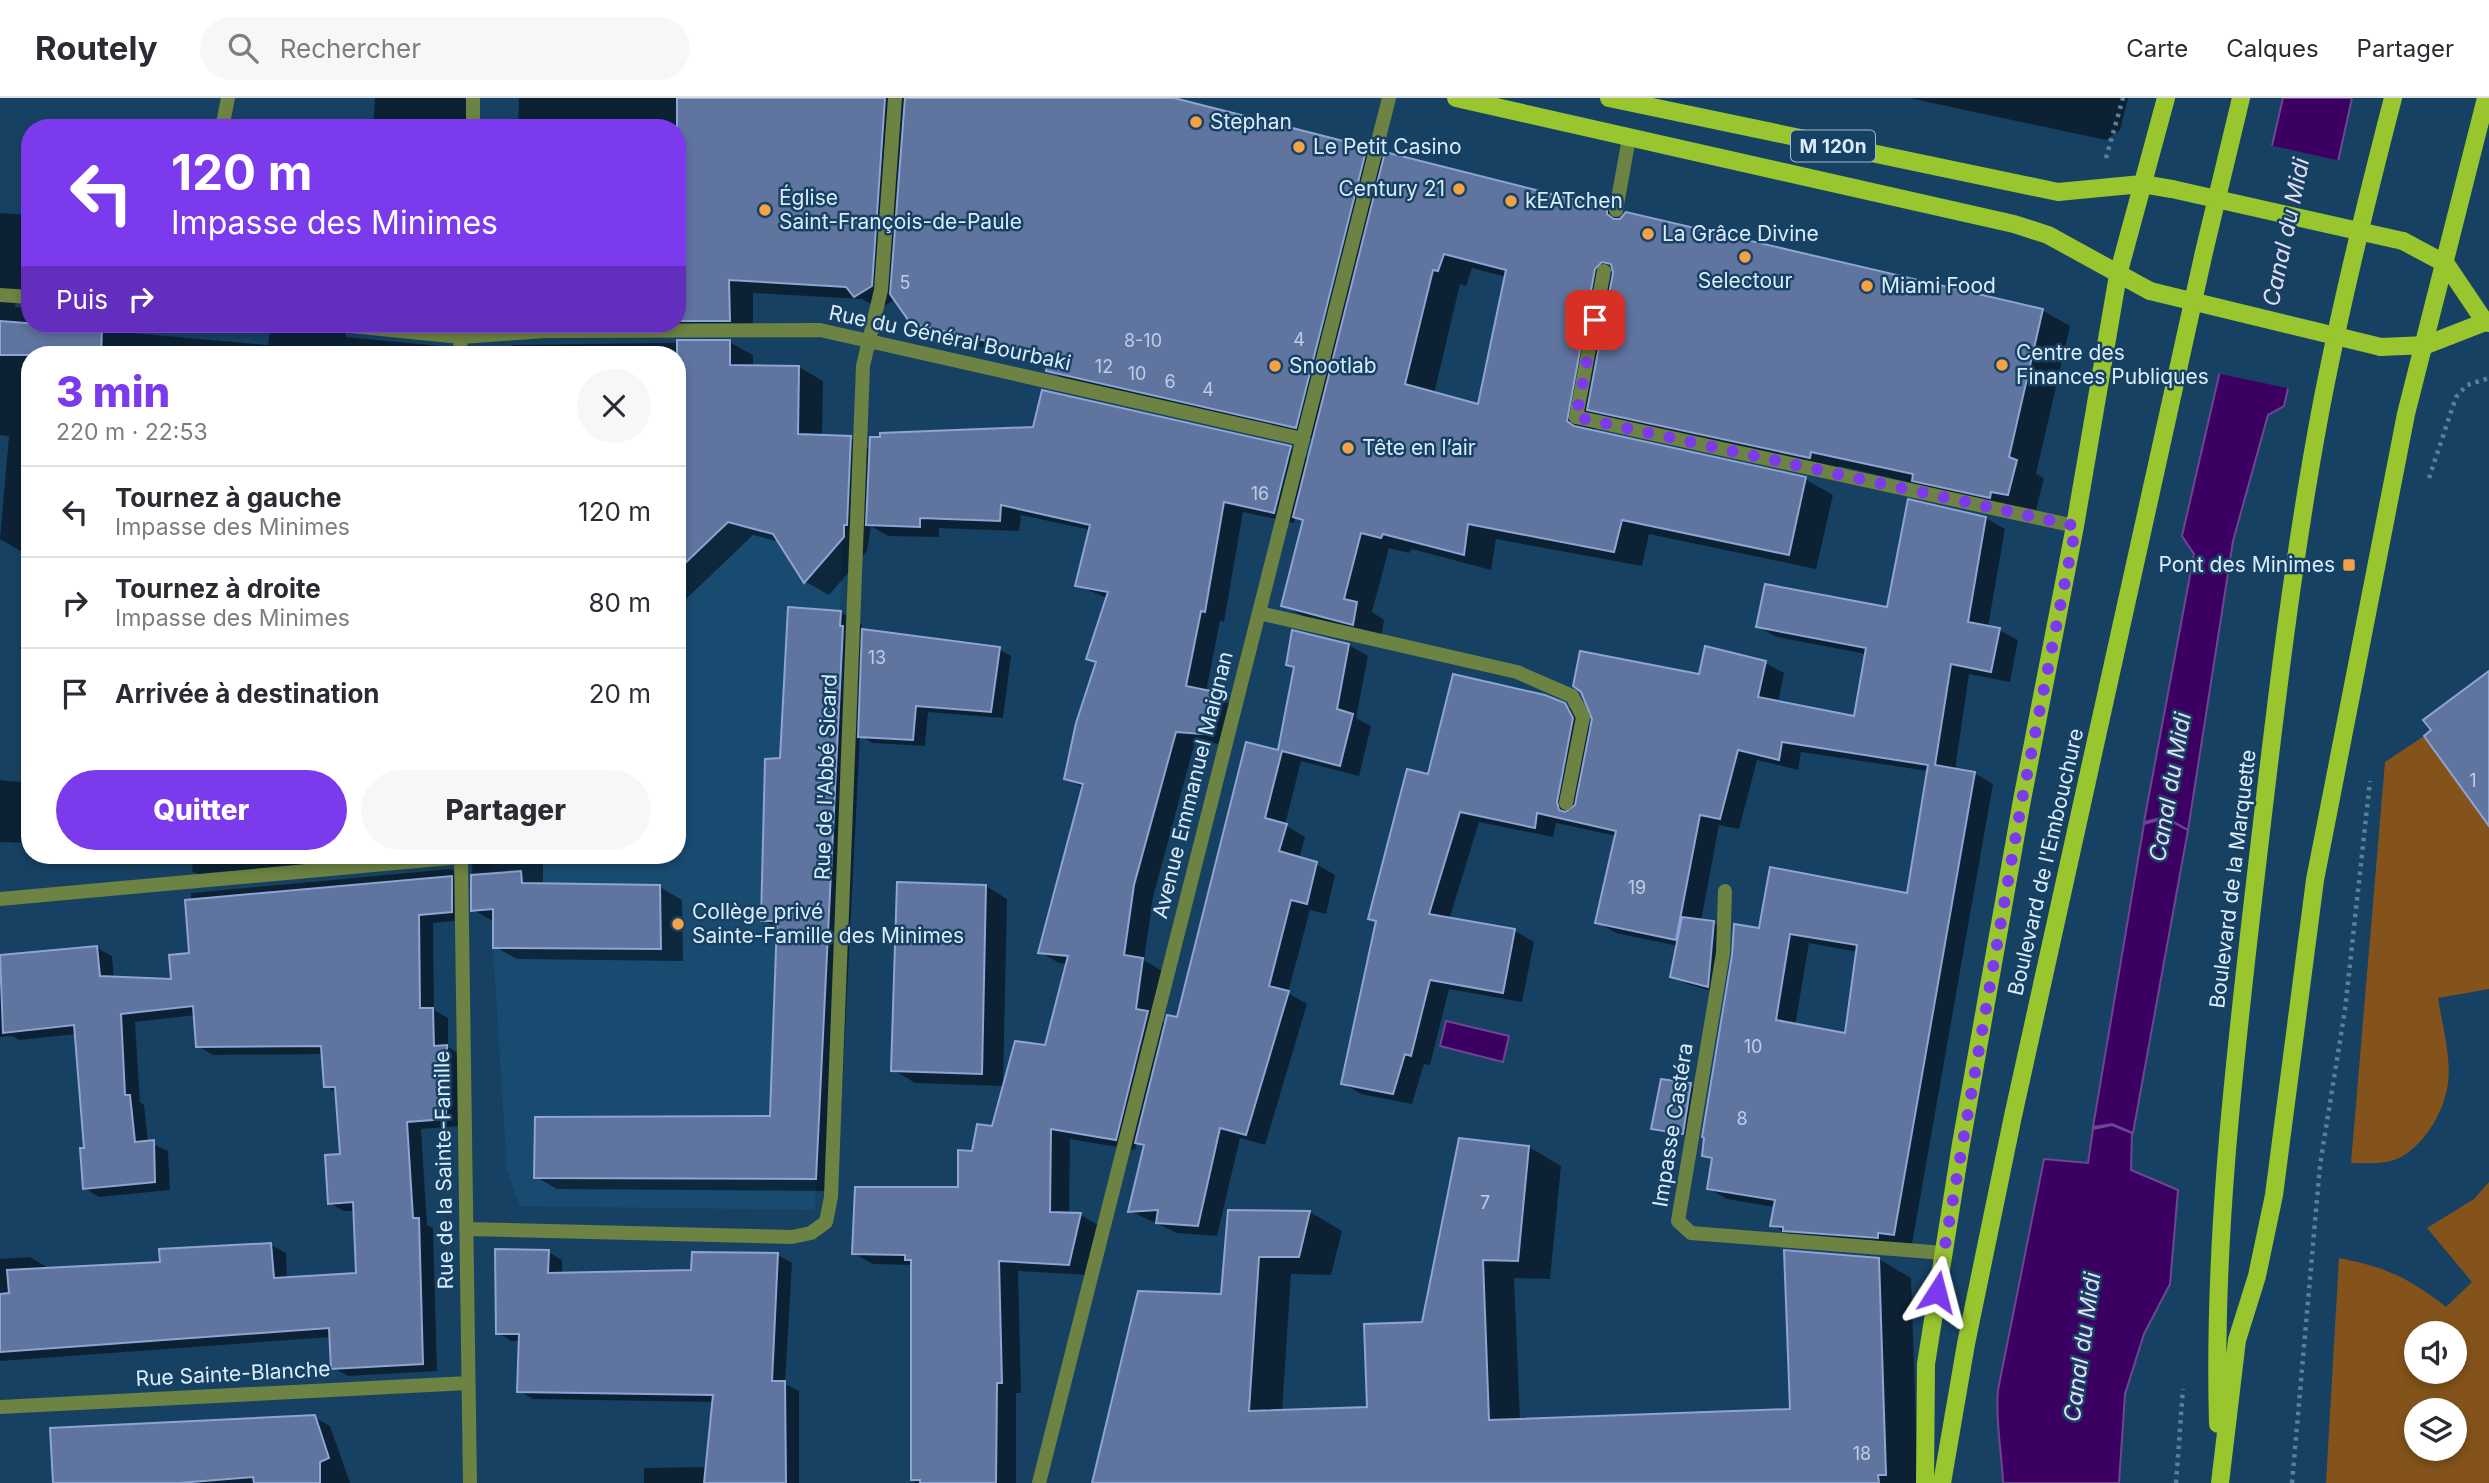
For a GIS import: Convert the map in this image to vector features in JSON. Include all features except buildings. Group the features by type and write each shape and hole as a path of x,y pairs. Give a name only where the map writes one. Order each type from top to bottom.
{"main road":[{"name":"M 120n","path":"1456,98 2014,224 2048,235 2118,275"},
{"name":"M 120n","path":"1609,98 2058,192 2142,184"},
{"path":"1926,1483 1926,1364 2022,800 2076,526 2118,275 2166,98"},
{"name":"Boulevard de l'Embouchure","path":"1942,1483 1987,1241 2204,252 2241,98"},
{"name":"Boulevard de la Marquette","path":"2220,1483 2215,1329 2234,1073 2266,786 2303,514 2320,412 2347,286 2393,98"},
{"path":"2220,1483 2237,1340 2257,1276 2274,1195 2315,880 2406,414 2426,345 2487,98"},
{"path":"2118,275 2150,291 2381,347 2426,345 2487,322 2446,264 2403,241 2142,184"}],"street":[{"path":"224,119 228,98"},
{"path":"473,98 473,119"},
{"name":"Rue de l'Abbé Sicard","path":"466,1229 792,1237 811,1233 826,1222 831,1197 863,366 881,290 895,98"},
{"name":"Avenue Emmanuel Maignan","path":"1039,1483 1389,98"},
{"path":"1616,210 1629,138"},
{"path":"1604,271 1576,417 2076,526"},
{"path":"0,295 21,296"},
{"name":"Rue du Général Bourbaki","path":"686,330 820,330 1303,439"},
{"path":"1259,613 1517,673 1572,696 1583,717 1566,803"},
{"path":"0,900 386,864"},
{"name":"Rue de la Sainte-Famille","path":"461,864 470,1483"},
{"name":"Impasse Castéra","path":"1725,891 1723,953 1678,1221 1691,1233 1944,1253"},
{"name":"Rue Sainte-Blanche","path":"0,1407 468,1383"}],"path":[{"path":"2425,488 2456,397 2467,384 2489,379"},
{"path":"2292,1483 2320,1165 2345,1010 2371,769"}],"shaded area":[{"path":"686,365 799,366 796,440 839,442 839,435 843,436 843,442 847,442 815,1210 520,1206 507,1170 493,948 492,864 686,864"},
{"path":"2424,736 2489,826 2489,989 2438,998 2448,1055 2447,1089 2441,1109 2423,1138 2399,1158 2387,1162 2351,1163 2385,762"},
{"path":"2489,1182 2489,1483 2326,1483 2339,1258 2370,1265 2396,1275 2421,1288 2446,1307 2472,1282 2427,1228 2474,1199"}],"water":[{"name":"Canal du Midi","path":"2283,98 2352,98 2284,406 2268,415 2233,541 2188,830 2165,817 2144,822 2194,554 2182,536"},
{"path":"2165,818 2188,830 2133,1133 2112,1124 2093,1127 2144,824"},
{"path":"1446,1021 1509,1036 1503,1062 1440,1046"},
{"name":"Canal du Midi","path":"2112,1125 2132,1133 2131,1170 2178,1190 2170,1284 2144,1334 2125,1394 2119,1483 2003,1483 1997,1414 1998,1390 2044,1159 2088,1163 2093,1129"}],"pier":[{"path":"2269,145 2341,161 2291,389 2216,373"}],"place":[{"name":"Stephan","path":"1196,122"},
{"name":"Le Petit Casino","path":"1299,147"},
{"name":"Century 21","path":"1459,189"},
{"name":"kEATchen","path":"1511,201"},
{"name":"Église Saint-François-de-Paule","path":"765,210"},
{"name":"La Grâce Divine","path":"1648,234"},
{"name":"Selectour","path":"1745,257"},
{"name":"Miami Food","path":"1867,286"},
{"name":"Centre des Finances Publiques","path":"2002,365"},
{"name":"Snootlab","path":"1275,366"},
{"name":"Tête en l’air","path":"1348,448"},
{"name":"Pont des Minimes","path":"2349,565"},
{"name":"Collège privé Sainte-Famille des Minimes","path":"678,924"}],"route":[{"path":"1595,320 1576,417 2076,526 2022,800 1937,1292"}]}
